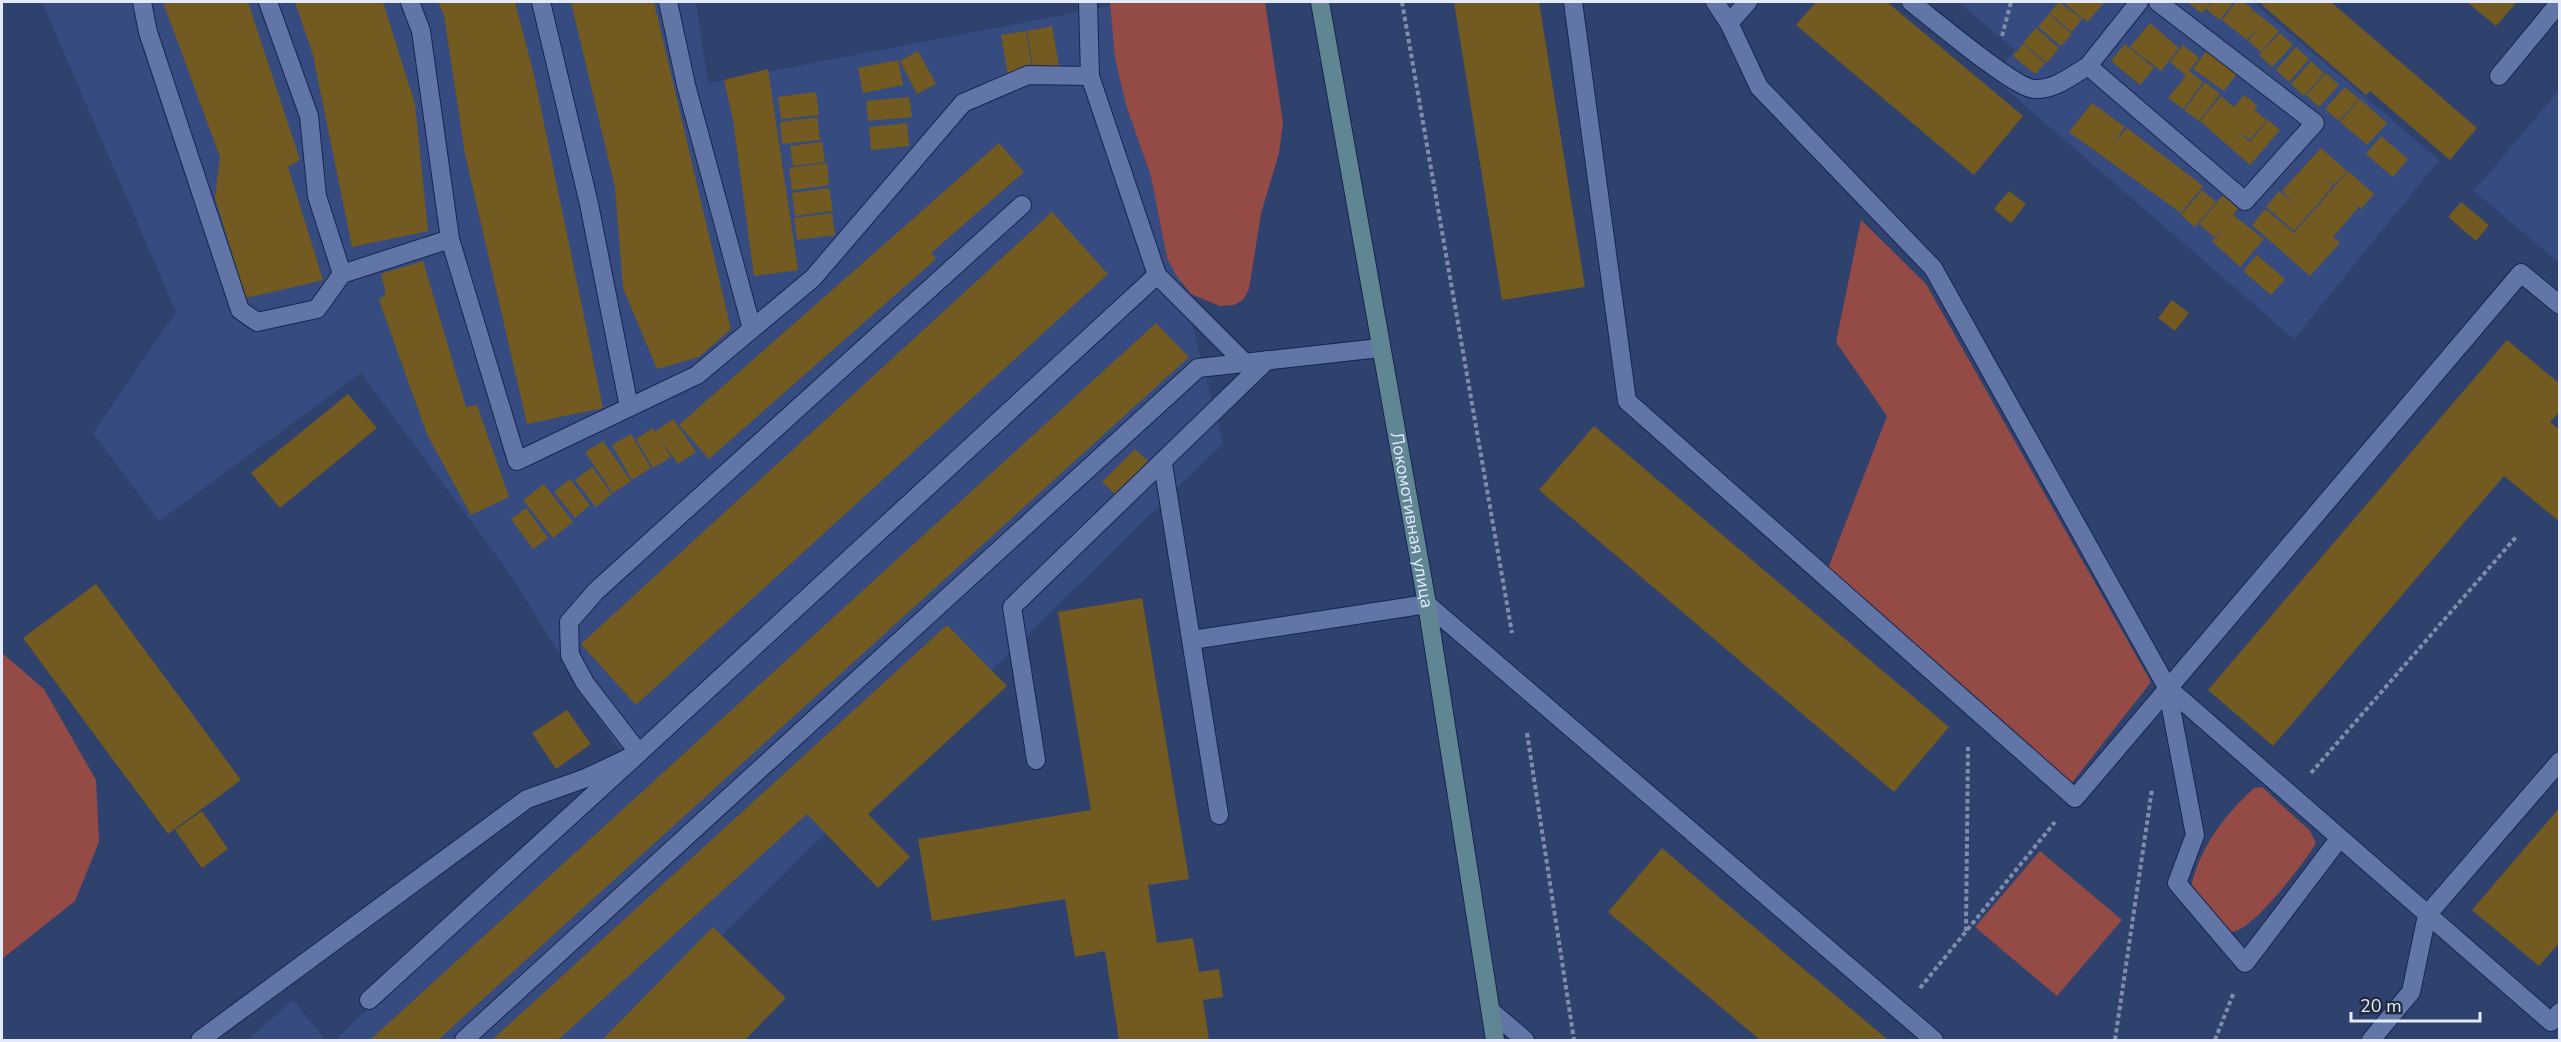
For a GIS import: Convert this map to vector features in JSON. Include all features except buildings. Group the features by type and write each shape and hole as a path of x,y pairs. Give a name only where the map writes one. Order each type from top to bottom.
{"main road":[{"name":"Локомотивная улица","path":"1320,2 1427,604 1495,1041"}],"lane":[{"path":"142,2 148,32 240,310 257,322 316,309 342,274 450,239"},
{"path":"268,2 309,116 317,196 342,274"},
{"path":"410,2 421,31 450,239 517,461 697,375 813,278 963,103 1028,75 1090,75"},
{"path":"541,2 589,204 629,407"},
{"path":"668,2 686,85 752,329"},
{"path":"1088,2 1090,75 1157,275 1245,363"},
{"path":"1573,2 1626,401 2075,798 2521,273 2559,305"},
{"path":"1715,2 1729,23 1759,87 1933,268 2167,687 2195,835 2177,883 2245,963 2339,839"},
{"path":"1729,23 1748,2"},
{"path":"1911,2 1995,68 2032,89 2054,87 2088,66 2139,2"},
{"path":"2088,66 2245,201 2315,123 2158,2"},
{"path":"2499,76 2559,2"},
{"path":"639,753 585,683 570,656 568,622 596,591 1022,205"},
{"path":"369,1000 1157,275"},
{"path":"464,1041 1198,368 1380,348"},
{"path":"1036,760 1012,607 1163,464 1267,360"},
{"path":"1163,464 1219,815"},
{"path":"1192,640 1427,604 1934,1041"},
{"path":"2167,687 2551,1022 2559,1012"},
{"path":"200,1041 527,799 586,778 639,753"},
{"path":"2371,1041 2411,992 2427,915 2559,761"},
{"path":"1491,1011 1525,1041"}],"path":[{"path":"1402,2 1520,684 1574,1041"},
{"path":"2290,796 2517,537"},
{"path":"1966,932 1968,704"},
{"path":"2115,1041 2153,782"},
{"path":"1900,1012 2075,798"},
{"path":"2215,1041 2245,963"}],"shaded area":[{"path":"42,2 696,2 708,83 1110,6 1223,443 615,1040 339,1040 337,1038 628,764 510,574 361,373 159,521 93,433 176,312"},
{"path":"1110,2 1265,2 1283,122 1279,153 1261,214 1249,289 1243,300 1234,305 1220,306 1191,294 1176,275 1167,258 1151,176 1126,105 1115,58"},
{"path":"1958,2 2253,2 2439,160 2294,339 1992,77 2015,50"},
{"path":"2559,90 2559,263 2474,191"},
{"path":"1861,220 1926,284 2151,682 2071,784 1827,571 1887,416 1836,342"},
{"path":"2,653 44,689 96,780 99,842 75,901 2,959"},
{"path":"2262,787 2310,831 2316,843 2291,878 2254,919 2235,931 2226,931 2190,891 2194,875 2206,847 2222,822 2254,788"},
{"path":"2040,851 2122,920 2057,996 1975,927"},
{"path":"293,1000 325,1040 248,1040"}]}
